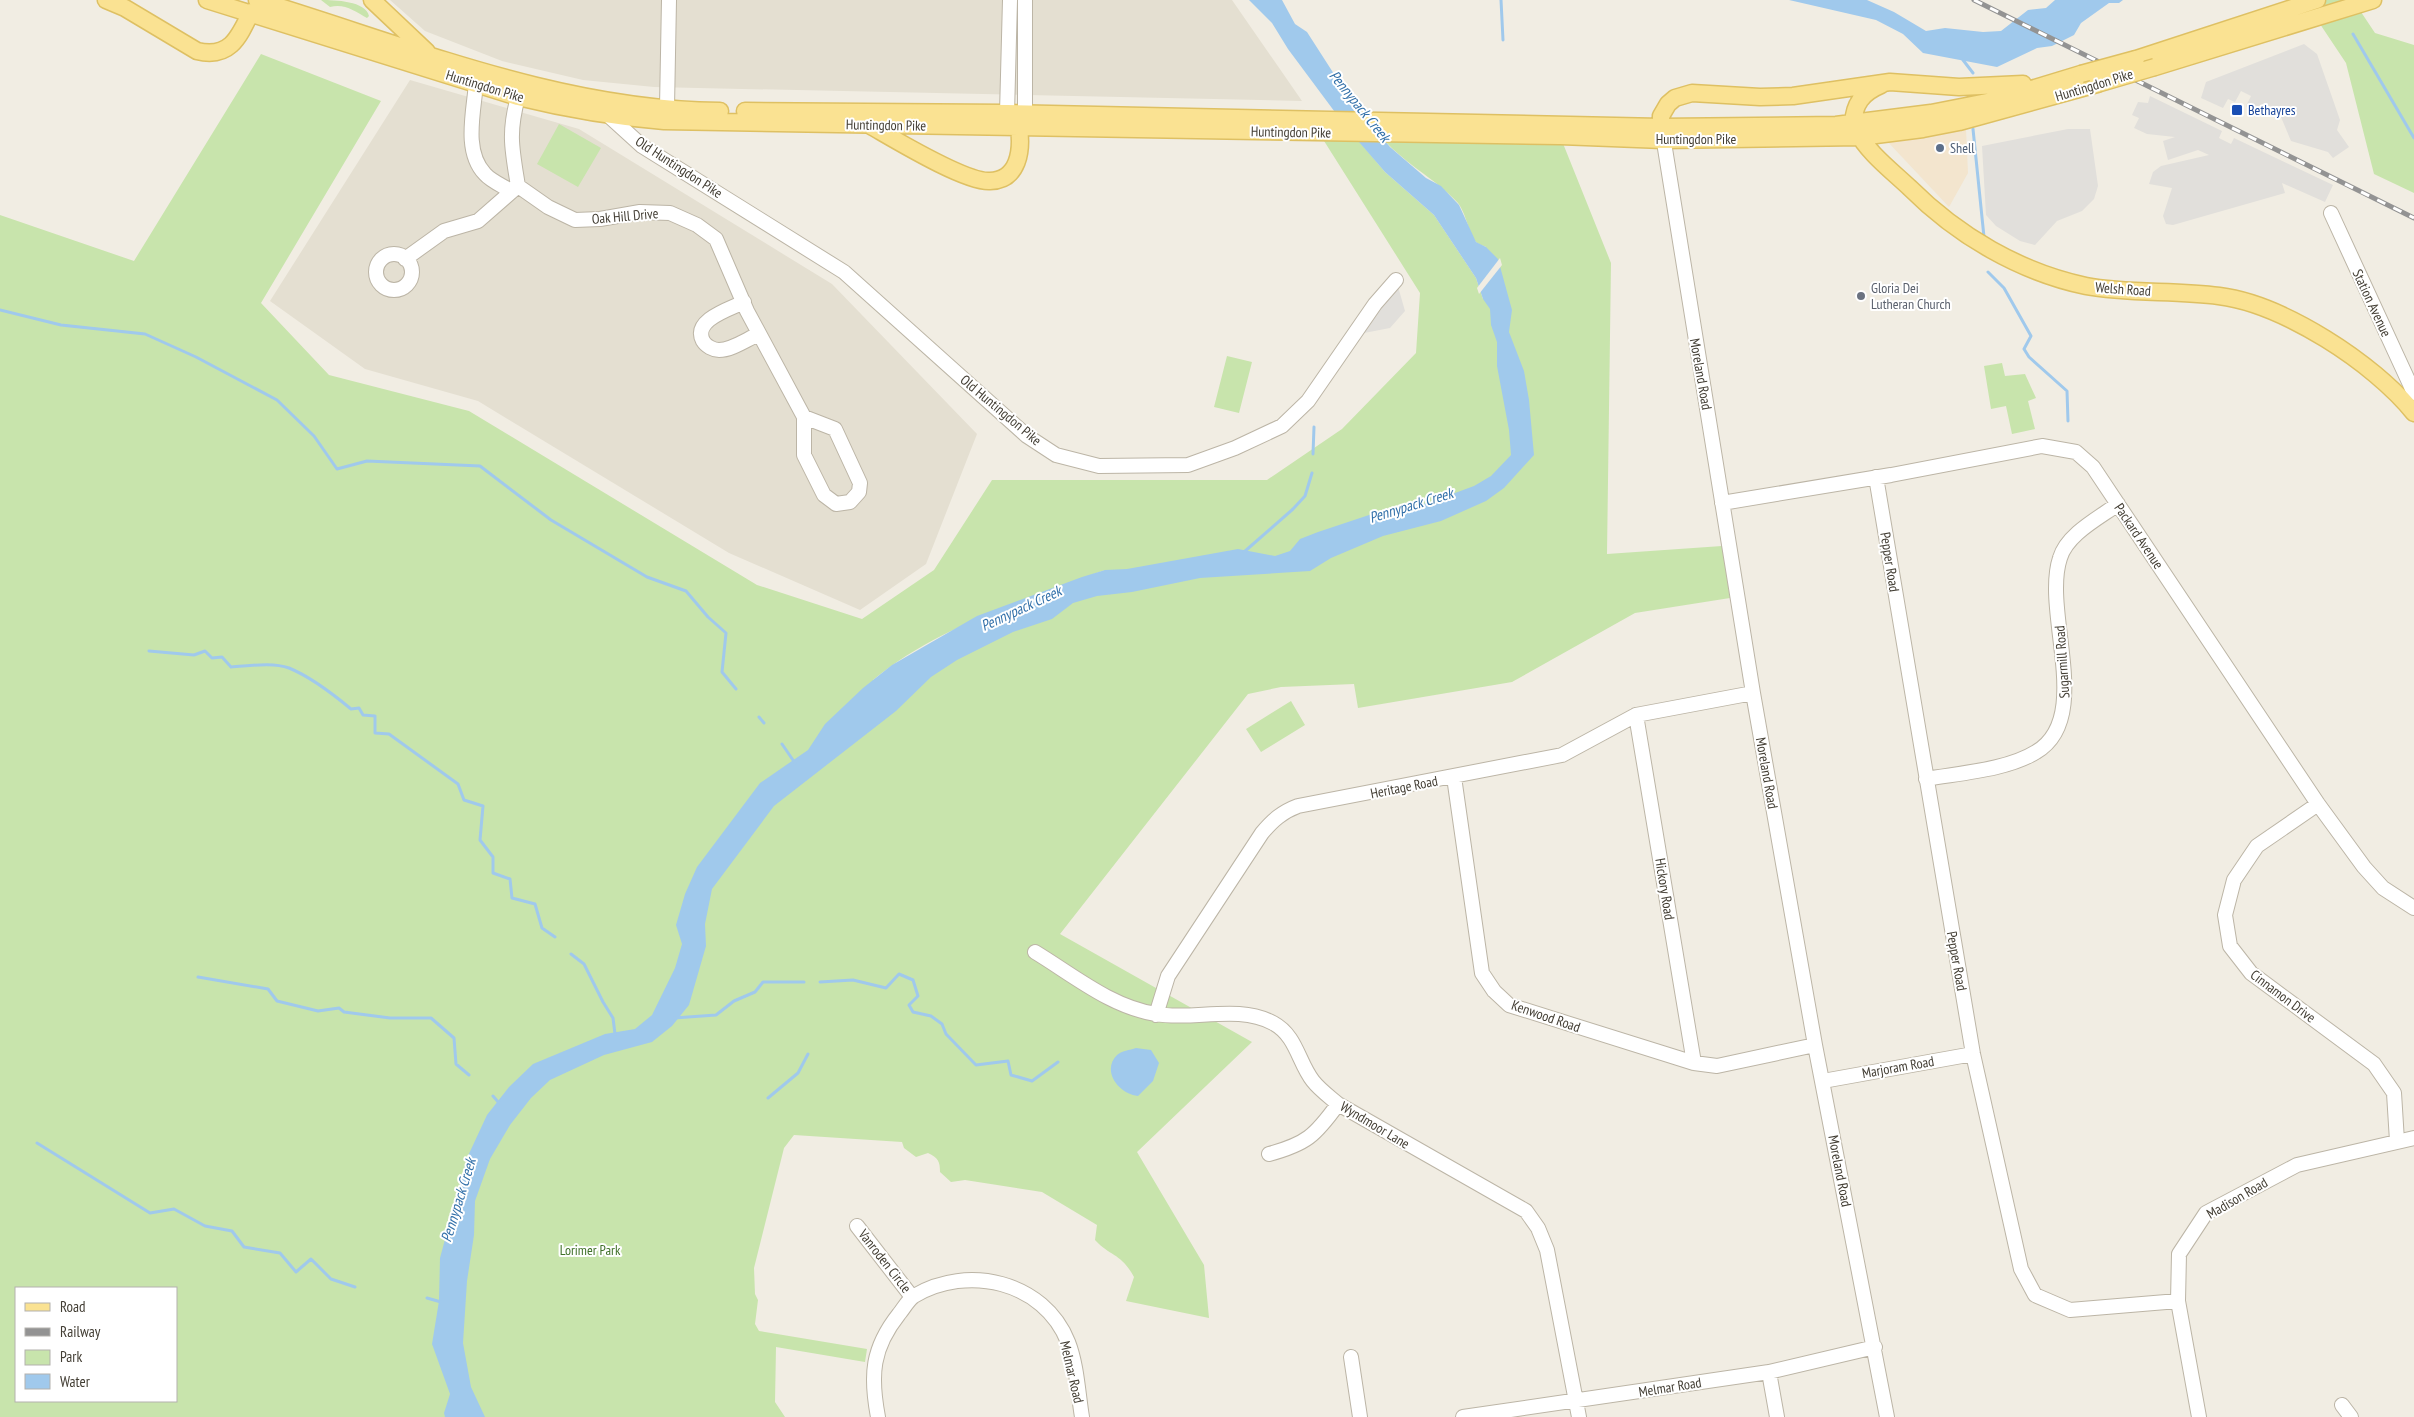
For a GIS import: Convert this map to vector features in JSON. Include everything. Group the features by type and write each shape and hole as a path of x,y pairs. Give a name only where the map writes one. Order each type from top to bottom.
{"main road":[{"path":"106,0 125,8 197,51 208,54 229,48 240,36 254,6"},
{"name":"Huntingdon Pike","path":"207,0 254,6 553,91 667,107 713,111 1007,113 1022,121 1335,133 1426,134 1576,130"},
{"path":"372,0 430,55"},
{"name":"Huntingdon Pike","path":"1856,130 1992,101 2136,59 2317,0"},
{"name":"Huntingdon Pike","path":"254,6 518,97 566,109 609,116 664,120 869,125 1022,121 1321,119 1413,121 1662,134 1923,129 1959,122 2097,84 2373,0"},
{"path":"1662,134 1661,116 1668,104 1675,98 1692,93 1760,97 1793,96 1890,82 1989,88 2057,81"},
{"path":"1856,130 1853,111 1858,101 1870,90 1890,82"},
{"path":"869,125 909,148 946,166 979,179 991,181 1008,174 1018,161 1021,153 1022,121"},
{"name":"Welsh Road","path":"1856,130 1919,197 1949,222 2015,263 2045,275 2088,286 2220,296 2256,306 2293,321 2330,342 2386,384 2414,413"}],"street":[{"path":"667,107 669,0"},
{"path":"1007,113 1010,0"},
{"path":"1022,121 1025,0"},
{"name":"Oak Hill Drive","path":"476,83 472,137 475,159 485,174 575,220 600,219 640,212 670,213 697,225 716,239 759,334 804,417 804,455 824,495 836,504 850,502 859,492 860,483 839,434 830,426 804,417"},
{"path":"405,259 444,231 478,221 514,188 510,146 512,121 518,97"},
{"name":"Old Huntingdon Pike","path":"609,116 642,146 844,272 1027,436 1056,455 1099,466 1188,466 1282,426 1308,401 1375,304 1396,280"},
{"name":"Moreland Road","path":"1662,134 1753,693 1814,1045 1823,1081 1887,1417"},
{"name":"Station Avenue","path":"2331,212 2414,392"},
{"path":"744,302 709,320 702,326 703,342 710,348 718,350 759,334"},
{"name":"Packard Avenue","path":"1722,503 2042,446 2076,452 2093,467 2318,804 2364,867 2383,888 2414,908"},
{"name":"Pepper Road","path":"1876,477 1973,1054 2020,1269 2035,1296 2070,1310 2178,1301"},
{"name":"Sugarmill Road","path":"1926,779 2019,761 2038,751 2058,733 2065,706 2056,578 2060,557 2070,541 2118,504"},
{"name":"Heritage Road","path":"1156,1015 1168,976 1272,821 1286,811 1298,806 1562,755 1636,715 1753,693"},
{"name":"Hickory Road","path":"1636,715 1694,1063"},
{"name":"Kenwood Road","path":"1454,777 1482,973 1494,991 1509,1005 1694,1063 1717,1066 1814,1045"},
{"name":"Cinnamon Drive","path":"2318,804 2257,846 2234,880 2225,915 2230,946 2251,974 2374,1064 2394,1093 2398,1141"},
{"name":"Wyndmoor Lane","path":"1035,952 1117,1003 1156,1015 1243,1015 1272,1022 1286,1032 1297,1048 1313,1081 1338,1104 1526,1211 1538,1228 1547,1250 1579,1417"},
{"name":"Marjoram Road","path":"1823,1081 1973,1054"},
{"path":"1268,1154 1297,1146 1312,1136 1319,1130 1338,1104"},
{"name":"Madison Road","path":"2199,1417 2178,1301 2179,1254 2206,1213 2297,1165 2414,1138"},
{"name":"Vanroden Circle","path":"857,1226 912,1297"},
{"name":"Melmar Road","path":"878,1417 873,1374 876,1354 894,1320 912,1297 941,1284 972,1279 1012,1286 1029,1295 1044,1307 1068,1342 1082,1417"},
{"name":"Melmar Road","path":"1464,1417 1576,1402 1769,1372 1874,1347"},
{"path":"1351,1358 1360,1417"},
{"path":"1769,1372 1777,1417"},
{"path":"2342,1405 2351,1417"}],"shaded area":[{"path":"390,0 1232,0 1302,101 654,87 583,80 502,61 425,31"},
{"path":"2304,44 2317,54 2340,120 2337,130 2349,147 2333,158 2328,152 2291,141 2278,110 2258,116 2248,110 2246,106 2251,96 2241,91 2235,102 2228,99 2223,108 2201,98 2206,82"},
{"path":"410,80 579,129 832,284 977,434 926,564 860,610 729,553 478,401 365,369 270,301"},
{"path":"2150,96 2222,131 2219,138 2231,144 2234,138 2333,185 2325,202 2282,183 2285,193 2173,225 2166,224 2163,216 2172,188 2149,184 2153,172 2161,166 2209,155 2198,150 2168,160 2163,141 2175,137 2147,134 2134,128 2139,118 2132,115 2138,102 2148,103"},
{"path":"1966,129 1968,173 1949,207 1887,141"},
{"path":"2068,129 2090,129 2098,186 2094,199 2082,211 2057,221 2035,245 2020,241 1996,226 1986,215 1982,146"},
{"path":"1397,283 1405,311 1390,328 1364,333"}],"green space":[{"path":"321,0 356,4 367,11 369,16 367,18 345,7 330,7"},
{"path":"2304,0 2353,0 2375,33 2414,45 2414,193 2374,174 2346,63"},
{"name":"Lorimer Park","path":"261,54 381,101 261,303 329,375 469,411 757,585 862,619 934,570 992,480 1267,480 1342,429 1416,353 1420,293 1319,133 1352,133 1385,172 1434,215 1476,278 1483,299 1486,247 1477,243 1471,234 1458,203 1439,185 1408,162 1379,134 1560,136 1611,263 1607,554 1722,546 1730,598 1635,613 1512,682 1358,708 1354,684 1281,687 1248,694 1060,934 1252,1042 1137,1152 1204,1265 1209,1318 1126,1301 1134,1277 1125,1263 1095,1240 1097,1225 1042,1192 965,1180 951,1182 940,1172 938,1160 928,1153 916,1157 904,1148 902,1142 794,1135 784,1148 754,1268 755,1294 758,1300 755,1324 759,1331 867,1349 865,1362 776,1347 775,1402 785,1417 0,1417 0,215 134,261","holes":["1105,570 873,680 916,650 962,626"]},
{"path":"559,124 601,148 578,187 537,164"},
{"path":"1227,356 1252,362 1239,413 1214,407"},
{"path":"2002,363 2005,376 2025,374 2036,398 2028,401 2035,429 2012,434 2006,406 1991,409 1984,366"},
{"path":"1291,701 1305,725 1261,752 1246,729"}],"water":[{"name":"Pennypack Creek","path":"1249,0 1282,0 1295,24 1307,32 1352,102 1390,147 1426,178 1441,186 1459,205 1476,242 1486,247 1498,259 1512,310 1509,332 1524,371 1529,400 1534,455 1504,488 1486,501 1441,521 1383,536 1331,558 1310,571 1200,578 1132,592 1097,596 1073,603 1052,619 1013,632 957,660 931,677 896,711 774,806 712,889 705,924 706,946 689,1005 672,1026 652,1042 604,1055 550,1080 531,1098 510,1125 490,1159 475,1201 474,1235 467,1281 463,1343 471,1387 485,1417 445,1417 444,1413 450,1394 432,1344 439,1301 440,1258 467,1158 487,1115 509,1087 533,1064 605,1034 635,1029 652,1015 675,968 682,944 676,925 685,894 697,867 760,783 808,750 825,724 863,688 892,665 977,616 1082,577 1105,570 1127,569 1238,549 1275,556 1290,551 1300,539 1318,532 1381,511 1428,503 1474,486 1491,476 1511,455 1509,430 1497,366 1497,342 1491,325 1490,309 1483,299 1476,278 1434,215 1385,172 1346,127 1288,49 1272,23"},
{"path":"1789,0 1867,0 1894,12 1926,31 1945,28 1983,32 2001,31 2028,10 2046,8 2055,0 2123,0 2119,3 2109,3 2081,23 2074,35 2052,46 2037,48 1997,67 1923,53 1903,34 1876,20"},
{"path":"1136,1048 1151,1050 1159,1063 1153,1081 1138,1096 1124,1091 1114,1081 1111,1068 1117,1055"}],"pier":[{"path":"1500,258 1502,265 1479,294 1477,288"}],"waterway":[{"path":"1501,0 1503,40"},
{"path":"2353,34 2414,138"},
{"path":"1963,60 1973,73"},
{"path":"1973,129 1984,237"},
{"path":"1988,272 2004,288 2031,336 2024,349 2029,357 2067,391 2068,421"},
{"path":"0,310 61,325 145,334 196,357 277,400 314,436 337,469 367,461 480,466 551,520 647,577 686,591 708,617 726,633 722,672 736,689"},
{"path":"1313,454 1314,427"},
{"path":"1244,552 1305,496 1312,473"},
{"path":"149,651 194,655 205,651 212,658 222,657 231,667 268,665 289,668 314,681 351,709 359,708 363,715 375,716 375,733 389,734 458,784 464,800 483,806 480,840 493,857 493,873 510,879 512,898 535,904 542,928 555,937"},
{"path":"759,717 764,723"},
{"path":"782,744 795,763"},
{"path":"571,954 584,964 613,1018 615,1034"},
{"path":"820,982 853,980 886,988 899,974 913,980 918,996 909,1005 913,1012 931,1016 942,1024 946,1034 976,1065 1008,1061 1011,1075 1032,1081 1058,1062"},
{"path":"198,977 268,989 277,1001 318,1011 339,1008 344,1012 390,1018 431,1018 454,1038 456,1064 469,1075"},
{"path":"674,1018 716,1015 734,1001 755,992 763,982 804,982"},
{"path":"768,1098 798,1073 808,1054"},
{"path":"493,1096 499,1103"},
{"path":"37,1143 150,1213 174,1209 205,1226 232,1231 244,1247 280,1253 296,1272 311,1259 331,1279 355,1287"},
{"path":"427,1298 441,1302"}],"railway":[{"path":"1974,0 2414,218"}],"place":[{"name":"Bethayres","path":"2237,110"},
{"name":"Shell","path":"1940,148"},
{"name":"Gloria Dei Lutheran Church","path":"1861,296"}]}
